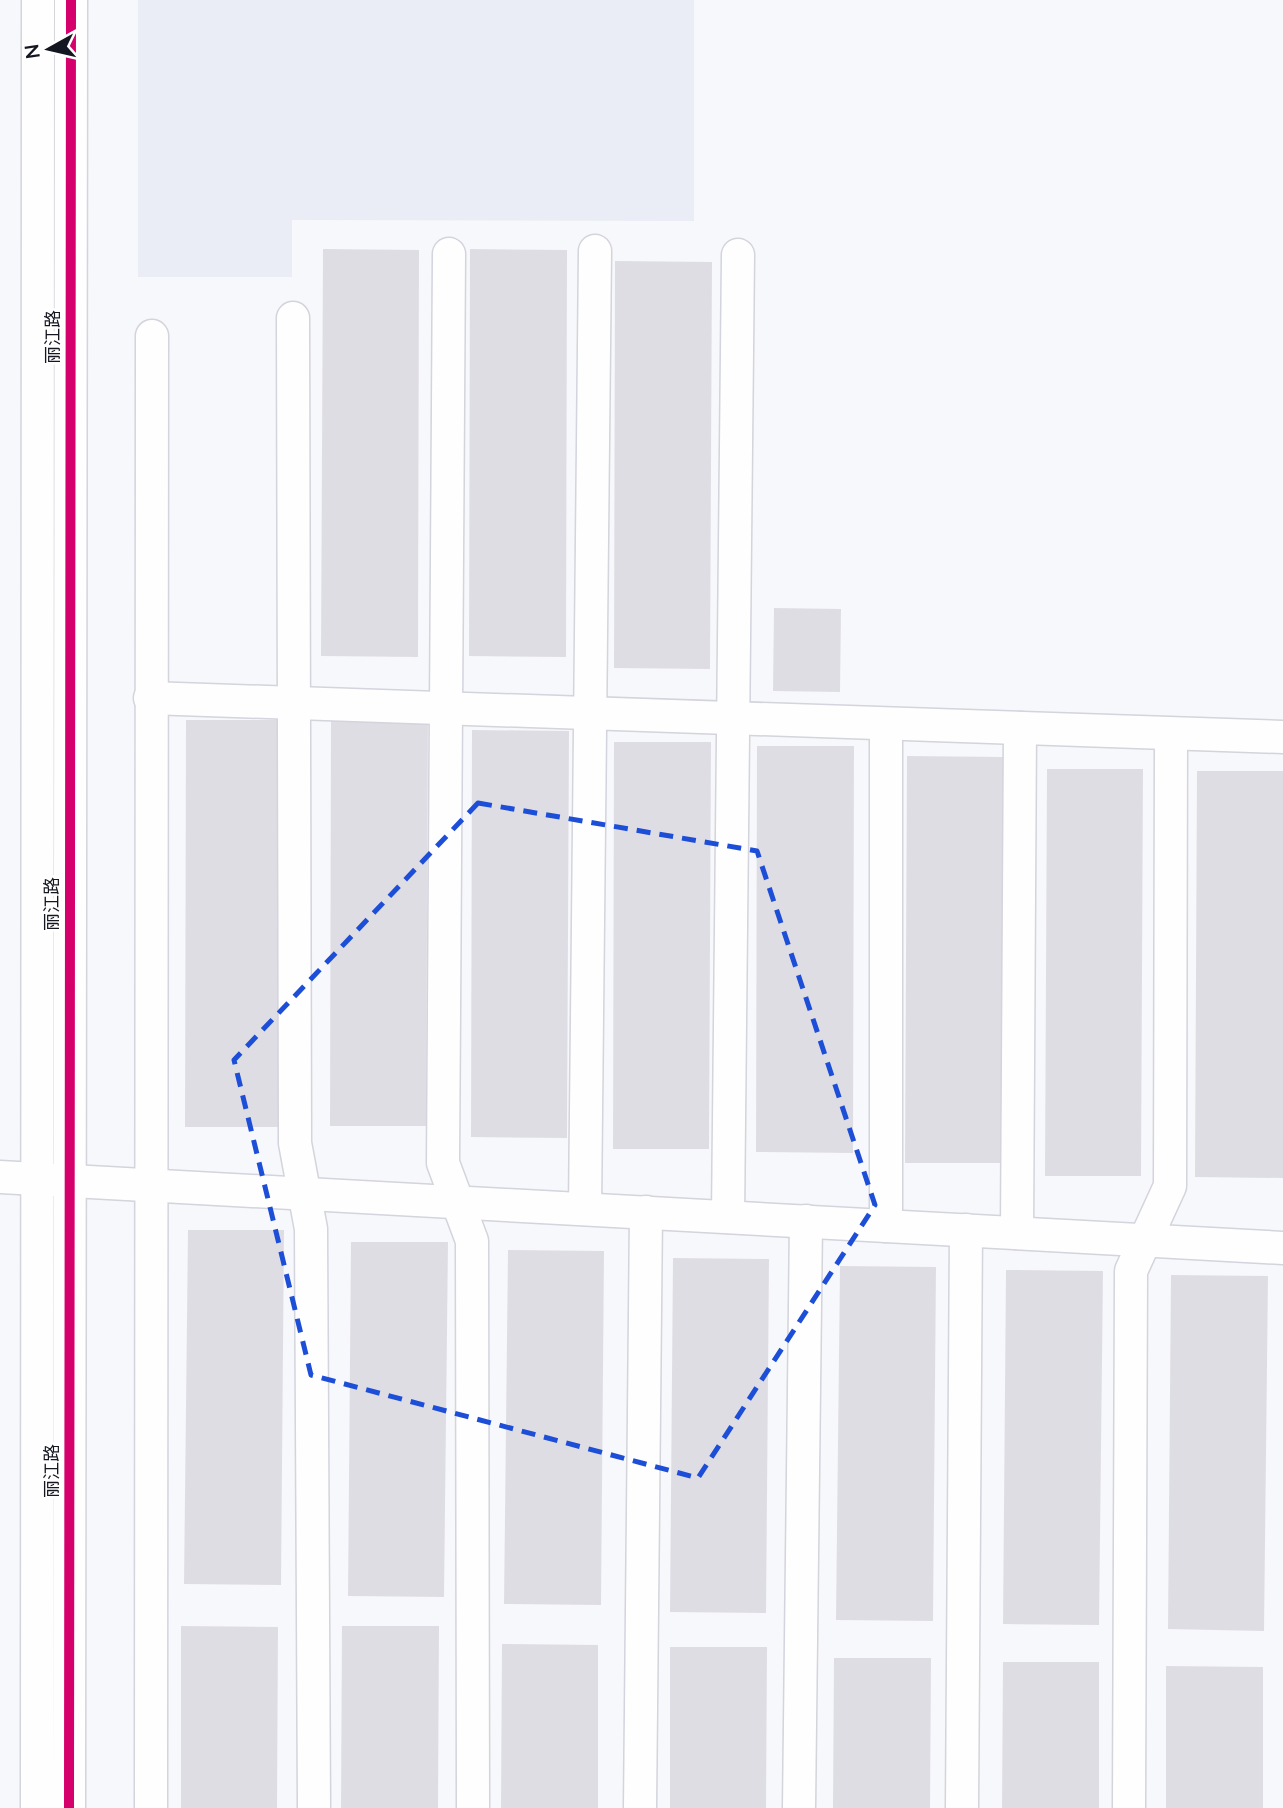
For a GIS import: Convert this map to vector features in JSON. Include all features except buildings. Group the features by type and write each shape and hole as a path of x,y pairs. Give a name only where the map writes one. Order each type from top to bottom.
{"street":[{"name":"丽江路","path":"37,1808 38,0"},
{"name":"丽江路","path":"69,1808 71,0"},
{"path":"585,1209 594,251"},
{"path":"449,254 443,1163 472,1241 473,1808"},
{"path":"728,1217 738,255"},
{"path":"293,318 295,1143 312,1229 314,1808"},
{"path":"151,1808 152,336"},
{"path":"150,698 1283,737"},
{"path":"886,724 886,1226"},
{"path":"1017,1233 1020,729"},
{"path":"1129,1808 1131,1270 1170,1185 1171,734"},
{"path":"0,1177 1283,1248"},
{"path":"640,1808 646,1212"},
{"path":"799,1808 806,1222"},
{"path":"962,1808 966,1230"}],"highlighted area":[{"path":"478,803 757,851 875,1205 698,1478 311,1375 234,1060"}],"shaded area":[{"path":"138,0 694,0 694,221 292,220 292,277 138,277"}],"cycle path":[{"path":"69,1808 71,0"}]}
